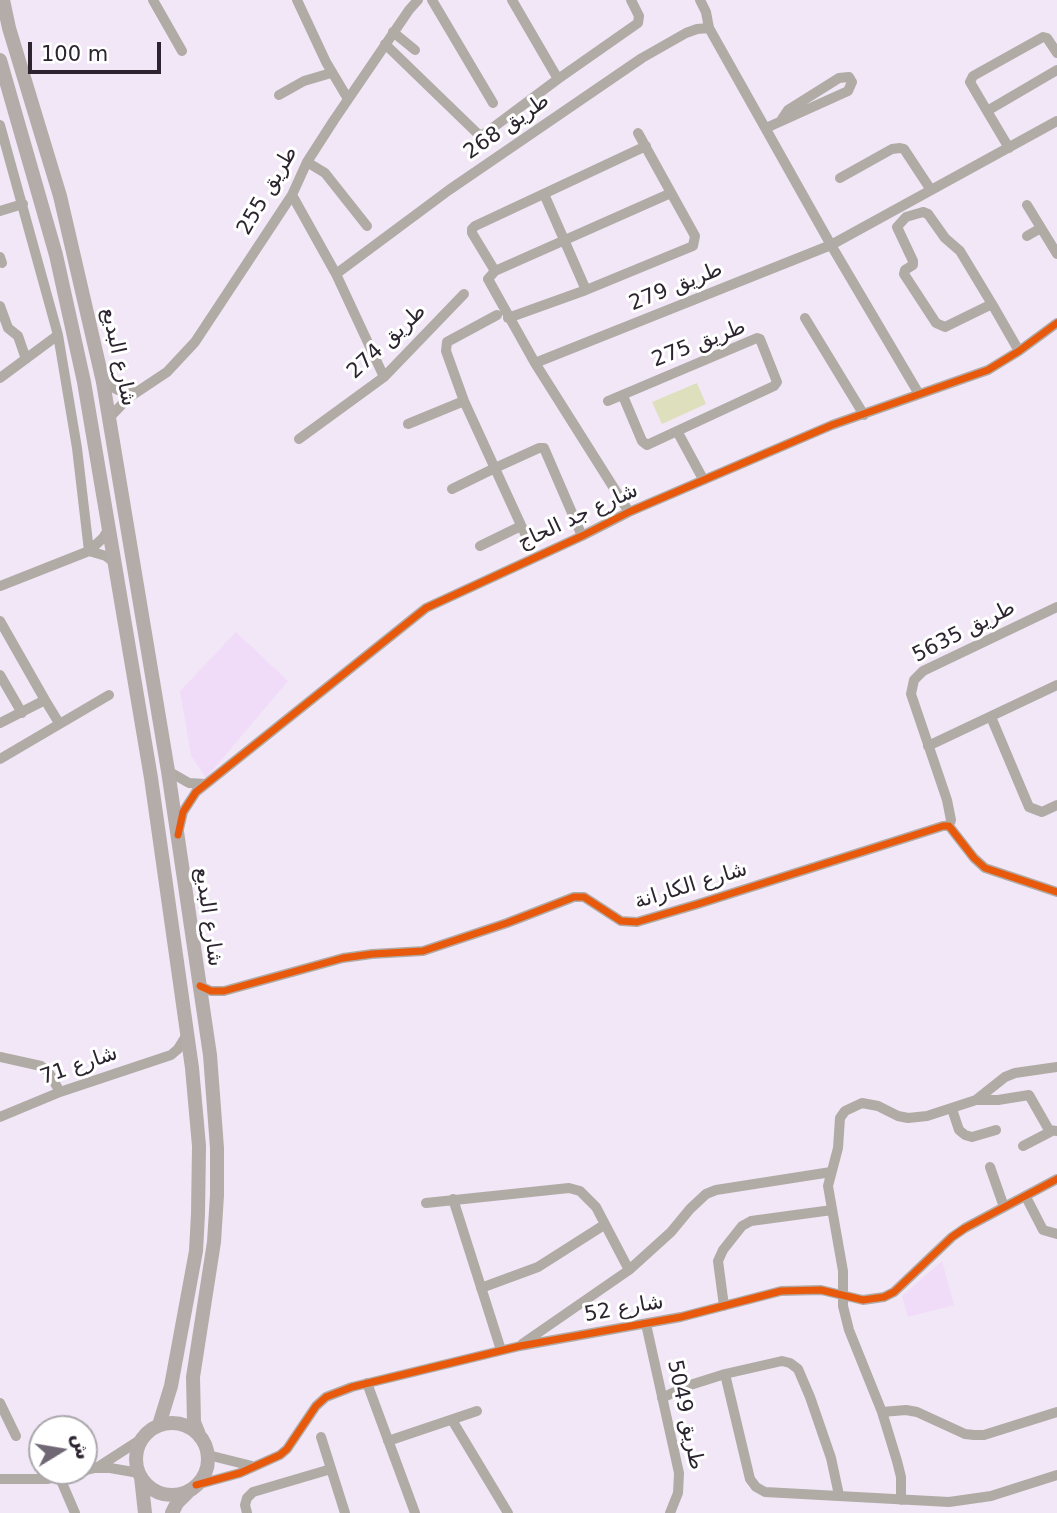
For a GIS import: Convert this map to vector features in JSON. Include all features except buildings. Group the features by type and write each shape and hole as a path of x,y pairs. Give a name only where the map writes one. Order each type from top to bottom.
{"main road":[{"name":"شارع البديع","path":"3,0 60,196 110,417 204,1010 215,1101 217,1195 211,1269 192,1377 194,1422 200,1437"},
{"name":"شارع البديع","path":"0,60 71,318 151,778 188,1033 199,1146 198,1213 195,1251 171,1386 159,1425"},
{"path":"145,1513 136,1461 137,1449 143,1438 159,1425 170,1423 192,1429 200,1437 208,1455 205,1472 177,1503 172,1513"},
{"path":"140,1475 158,1492 180,1494 193,1487"}],"street":[{"path":"153,0 182,51"},
{"path":"297,0 331,72 348,99"},
{"name":"طريق 255","path":"110,417 139,390 160,377 182,358 292,195 307,162 348,99 418,0"},
{"path":"432,0 493,103"},
{"path":"512,0 558,79"},
{"path":"385,44 480,135 638,23 639,16 631,0"},
{"path":"700,0 706,12 709,29 919,394"},
{"name":"طريق 268","path":"335,274 449,190 631,66 686,33 709,29"},
{"path":"393,32 415,50"},
{"path":"1009,148 970,82 971,78 1044,37 1057,53"},
{"path":"987,111 1057,70"},
{"path":"279,95 304,81 331,72"},
{"path":"766,128 782,120 788,110 805,106 848,91 852,86 849,77 844,76 831,83 805,106"},
{"path":"831,83 839,95"},
{"name":"طريق 279","path":"535,363 831,245 1057,121"},
{"path":"0,125 58,335 77,448 89,551"},
{"path":"480,546 524,531 464,401 446,351 447,342 502,316 586,290 692,246 695,236 638,133"},
{"path":"629,512 535,363 502,316 491,275 472,229 646,146"},
{"path":"840,178 892,149 900,148 904,149 931,190"},
{"path":"307,162 325,173 367,226"},
{"path":"491,275 671,193"},
{"path":"544,194 586,290"},
{"path":"292,195 335,274 384,377"},
{"path":"0,211 23,204"},
{"path":"1027,205 1057,254"},
{"path":"992,304 945,327 939,326 904,274 914,261 898,233 900,222 917,213 928,214 945,238 960,251 992,304 1019,351"},
{"path":"1027,236 1041,228"},
{"name":"طريق 274","path":"299,439 384,377 464,294"},
{"path":"0,306 8,328 18,336 26,359"},
{"path":"805,318 864,415"},
{"name":"شارع جد الحاج","path":"178,835 183,812 205,784 416,614 629,512 703,480 832,425 988,370 1057,323"},
{"path":"0,378 58,335"},
{"name":"طريق 275","path":"608,401 754,339 760,339 777,385 644,445 623,396"},
{"path":"103,382 120,391 139,390"},
{"path":"408,424 464,401"},
{"path":"677,431 703,480"},
{"path":"452,489 544,448 582,536"},
{"path":"0,586 89,551 109,528"},
{"path":"89,551 106,556 115,563"},
{"name":"طريق 5635","path":"949,826 951,820 947,800 911,694 911,686 918,675 1057,607"},
{"path":"0,621 59,723"},
{"path":"0,675 22,713"},
{"path":"928,746 1055,686 1057,698"},
{"path":"0,758 109,695"},
{"path":"0,723 45,700"},
{"path":"991,717 1029,807 1042,812 1057,805"},
{"path":"168,771 189,783 205,784"},
{"path":"949,826 985,868 1057,892"},
{"name":"شارع الكارانة","path":"200,986 211,991 224,991 362,954 423,951 574,897 584,897 621,921 637,922 935,827 949,826"},
{"name":"شارع الكارانة","path":"204,1010 212,999 224,991"},
{"path":"172,1055 188,1033"},
{"path":"172,1055 180,1056 192,1068"},
{"name":"شارع 71","path":"0,1117 60,1092 172,1055"},
{"path":"0,1057 41,1066 48,1071 60,1092"},
{"path":"901,1500 901,1477 882,1412 849,1330 843,1296 843,1271 828,1186 836,1156 840,1118 853,1105 870,1104 908,1118 918,1118 976,1100 1005,1077 1024,1071 1057,1067"},
{"path":"976,1100 1029,1095 1054,1131 1023,1146"},
{"path":"952,1109 959,1130 965,1135 972,1137 996,1130"},
{"path":"990,1167 1004,1207"},
{"path":"520,1346 629,1270 671,1232 706,1194 716,1190 831,1172"},
{"name":"شارع 52","path":"193,1487 272,1460 287,1449 316,1406 338,1390 501,1350 646,1324 781,1291 821,1290 874,1300 894,1292 952,1237 1057,1179"},
{"path":"426,1202 569,1188 580,1191 589,1198 629,1270"},
{"path":"1026,1197 1043,1230 1057,1234"},
{"path":"453,1199 501,1350"},
{"path":"724,1306 718,1261 742,1226 751,1221 832,1210"},
{"path":"481,1288 538,1267 604,1225"},
{"name":"طريق 5049","path":"646,1324 679,1473 678,1493 670,1513"},
{"path":"662,1398 687,1386 725,1374 782,1360 790,1363 798,1368 825,1441 839,1495"},
{"path":"725,1374 750,1479 756,1487 765,1492 949,1502 991,1496 1057,1475"},
{"path":"367,1383 415,1513"},
{"path":"0,1403 16,1436"},
{"path":"388,1441 477,1411"},
{"path":"882,1412 917,1412 965,1434 974,1435 984,1435 1057,1412"},
{"path":"452,1420 508,1513"},
{"path":"321,1437 345,1513"},
{"path":"98,1466 143,1438"},
{"path":"208,1455 255,1466"},
{"path":"98,1468 140,1475"},
{"path":"247,1513 247,1498 253,1492 331,1469"},
{"path":"0,1479 28,1480"},
{"path":"63,1485 75,1513"},
{"path":"883,1499 884,1513"}],"shaded area":[{"path":"236,632 288,681 206,778 191,756 180,691"},
{"path":"942,1261 954,1305 908,1317 902,1296"}],"green space":[{"path":"697,383 706,404 662,424 652,402"}],"cycle path":[{"path":"178,835 183,812 196,792 426,608 629,512 832,425 988,370 1057,323"},
{"path":"200,986 211,991 224,991 343,958 423,951 574,897 584,897 621,921 637,922 943,826 949,826 985,868 1057,892"},
{"path":"196,1485 240,1473 280,1455 316,1406 326,1397 352,1387 520,1346 681,1317 781,1291 821,1290 863,1300 884,1297 894,1292 965,1228 1057,1179"}]}
